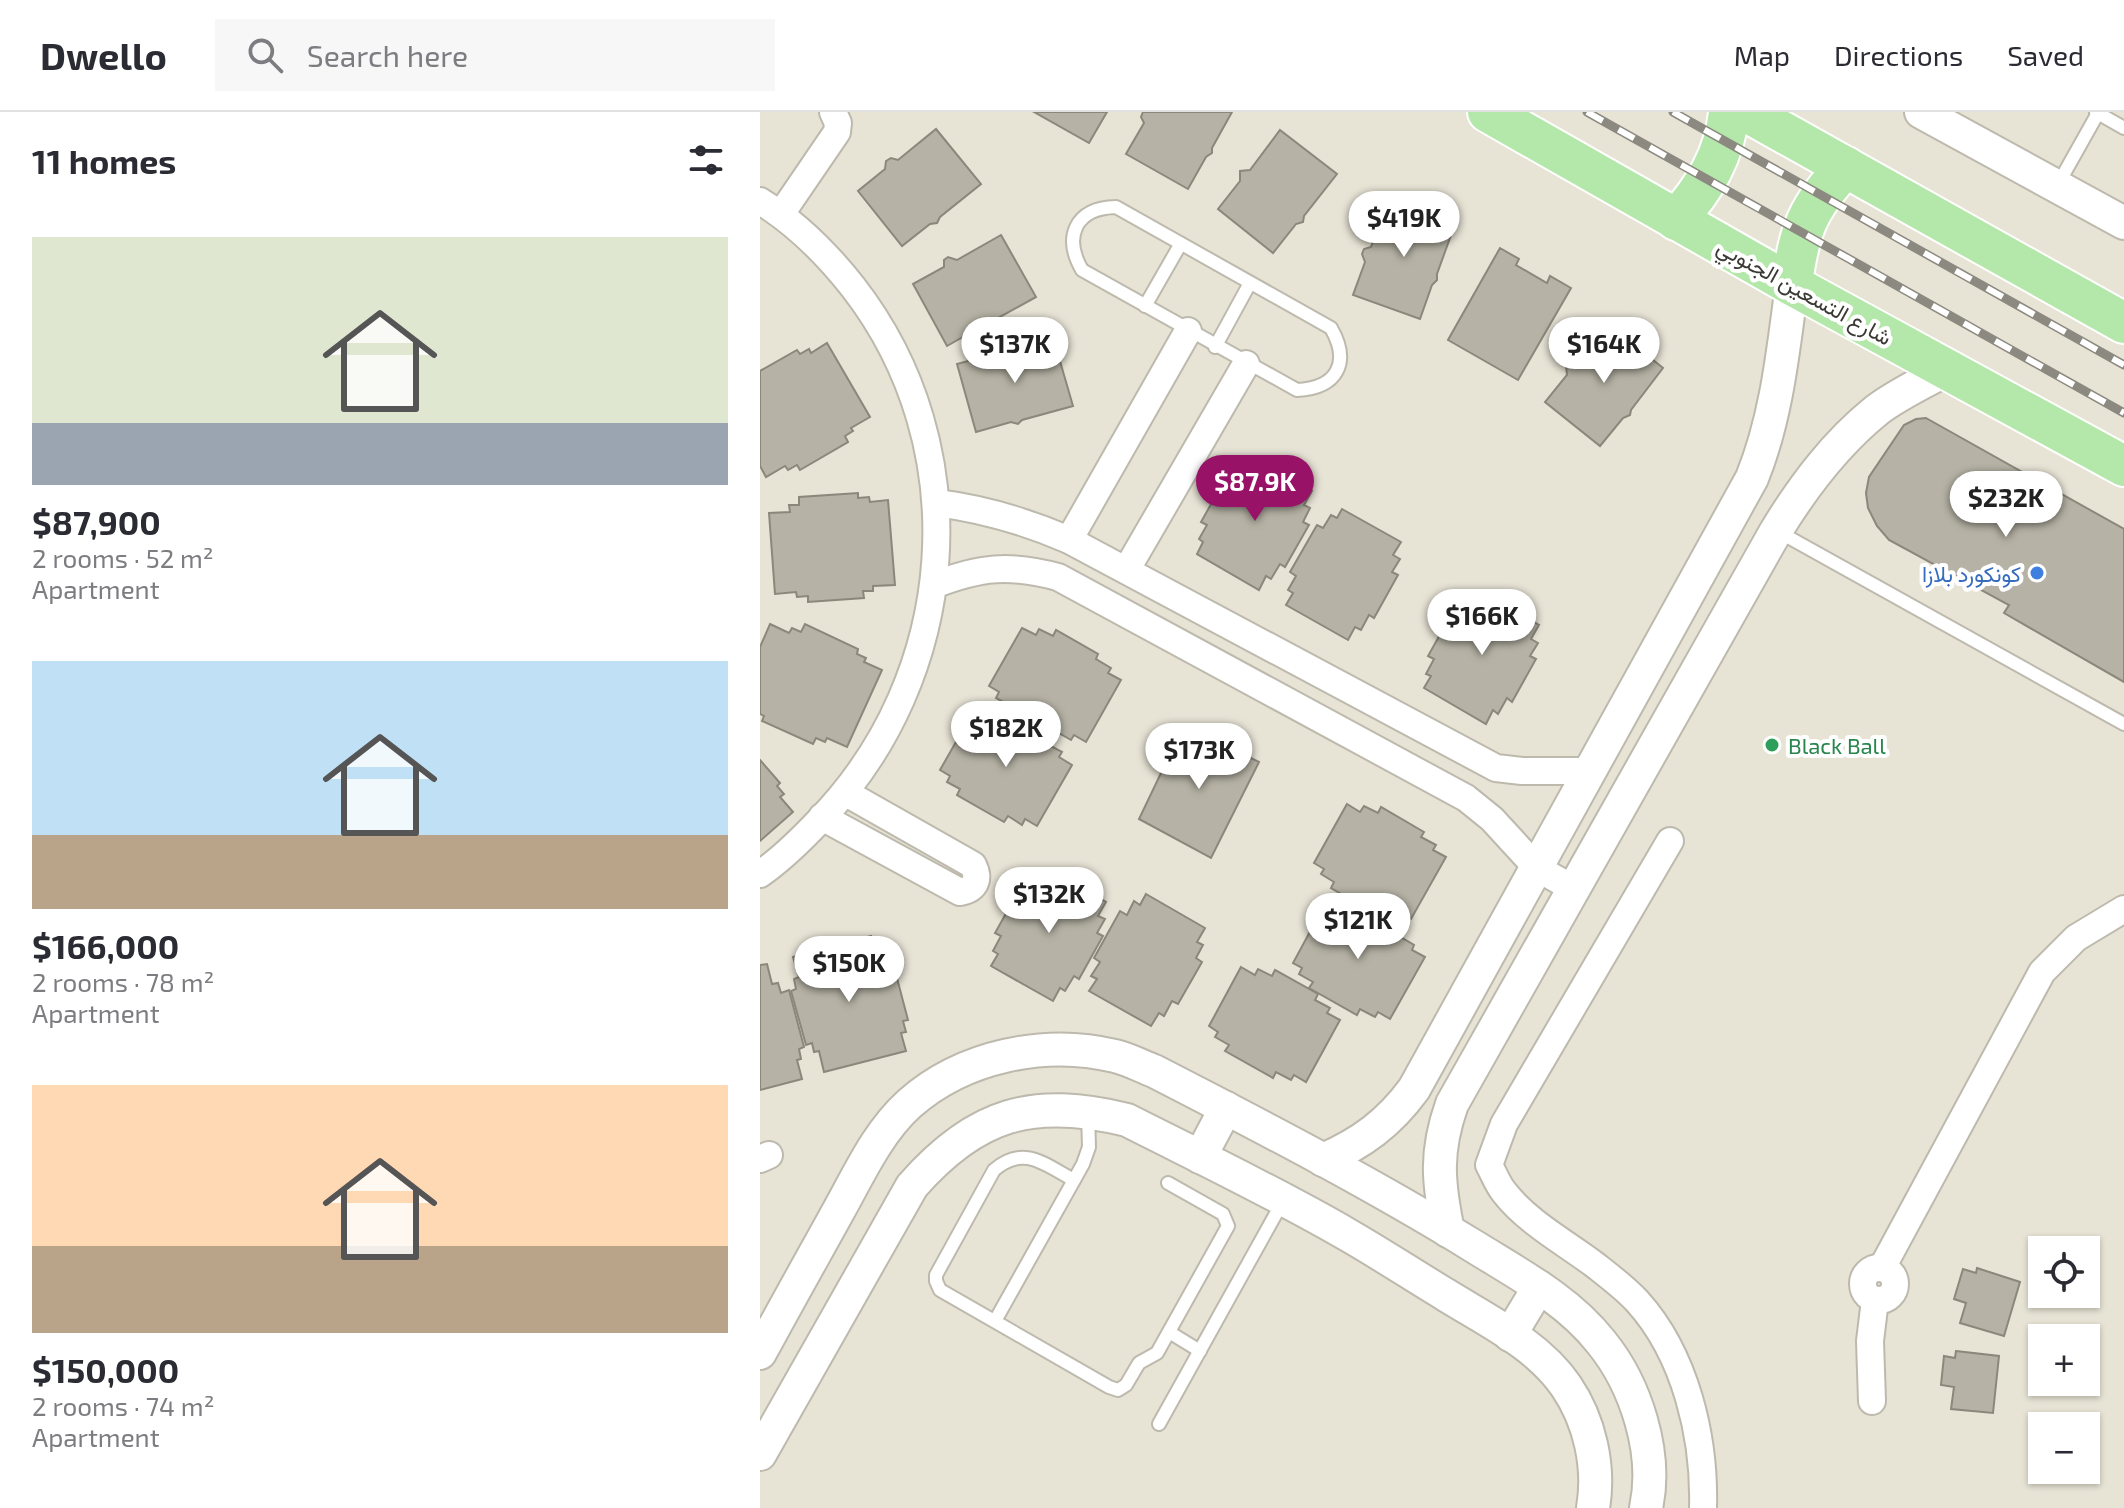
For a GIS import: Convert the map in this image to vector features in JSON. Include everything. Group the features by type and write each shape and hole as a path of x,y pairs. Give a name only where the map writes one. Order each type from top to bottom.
{"main road":[{"name":"شارع التسعين الجنوبي","path":"1488,112 1792,285 2124,466"},
{"path":"1676,220 1709,177 1720,153 1729,112"},
{"path":"1747,112 2124,323"},
{"path":"1792,285 1795,252 1806,219 1823,190 1846,167"}],"street":[{"path":"760,874 781,860 846,793 874,754 902,701 922,644 934,585 937,503 922,423 904,372 872,313 831,259 770,207 837,132 838,123 833,112"},
{"path":"1921,112 2124,223"},
{"path":"1323,1160 1354,1146 1376,1131 1398,1111 1414,1089 1757,466 1767,442 1774,407 1792,285"},
{"path":"1069,540 1188,331"},
{"path":"1127,569 1246,364"},
{"path":"1448,1231 1438,1162 1442,1134 1452,1104 1776,531 1795,500 1836,448 1878,409 1948,369"},
{"path":"937,503 1024,521 1069,540 1496,768 1590,771"},
{"path":"934,585 963,573 985,570 1027,569 1058,577 1466,798 1492,819 1537,868 1574,889"},
{"path":"1210,659 1228,624"},
{"path":"1475,805 1496,768"},
{"path":"822,817 960,892 970,890 976,883 977,874 973,865 846,793"},
{"path":"1670,841 1504,1124 1489,1165 1504,1192 1525,1213 1638,1302 1668,1347 1689,1396 1701,1449 1703,1508"},
{"path":"1872,1401 1870,1341 1875,1300 1888,1298 1896,1285 1889,1271 1882,1268 2042,972 2076,938 2124,909"},
{"path":"760,1353 874,1147 908,1105 947,1077 1000,1058 1037,1051 1079,1051 1115,1056 1154,1071 1398,1200 1573,1311 1602,1343 1625,1378 1640,1418 1648,1460 1646,1508"},
{"path":"1200,1157 1226,1108"},
{"path":"760,1454 912,1186 939,1155 971,1132 1008,1116 1047,1109 1087,1110 1127,1120 1346,1234 1510,1335 1541,1358 1566,1386 1584,1420 1594,1456 1593,1508"},
{"path":"1510,1335 1539,1287"}],"lane":[{"path":"2057,186 2097,112 2124,128"},
{"path":"1116,207 1250,283 1331,328 1340,345 1340,363 1331,380 1316,389 1297,390 1246,364 1082,270 1073,255 1072,240 1077,226 1087,214 1100,208 1116,207"},
{"path":"1145,306 1180,245"},
{"path":"1215,347 1250,283"},
{"path":"1776,531 2124,724"},
{"path":"995,1321 1083,1164 1089,1147 1087,1110"},
{"path":"1074,1180 1035,1159 1023,1157 1002,1163 994,1170 936,1275 936,1281 940,1290 1118,1390 1126,1385 1139,1363 1154,1357 1228,1226 1223,1214 1168,1183"},
{"path":"1159,1424 1283,1201"},
{"path":"1169,1332 1200,1351"}],"building":[{"path":"1034,112 1107,112 1089,143"},
{"path":"1143,112 1232,112 1212,153 1206,157 1188,189 1126,154 1144,123 1141,117"},
{"path":"936,129 981,184 940,217 937,223 930,224 902,246 858,191 885,169 886,161 891,158 898,160"},
{"path":"1280,130 1337,174 1304,216 1303,222 1296,224 1273,253 1218,209 1240,181 1240,171 1250,170"},
{"path":"1387,200 1455,224 1437,280 1432,285 1420,319 1353,295 1365,262 1362,254 1364,249 1371,247"},
{"path":"1001,235 1036,297 989,323 986,328 979,328 947,346 913,284 944,267 944,260 948,257 957,260"},
{"path":"1500,248 1519,259 1516,265 1547,283 1550,276 1571,288 1518,380 1448,340"},
{"path":"1608,324 1663,368 1630,415 1623,418 1600,446 1545,402 1567,375 1566,366 1572,362 1577,364"},
{"path":"1053,337 1073,406 1022,420 1018,424 1011,422 976,432 957,364 991,355 995,347 1002,347 1005,351"},
{"path":"827,343 870,417 851,428 853,431 845,436 848,442 800,470 797,465 788,470 785,466 766,477 760,466 760,371 797,350 800,354 809,349 811,353"},
{"name":"كونكورد بلازا","path":"1926,418 2124,529 2124,682 2004,613 2009,605 1889,540 1877,526 1868,508 1866,493 1869,477 1904,425"},
{"path":"1253,458 1312,491 1304,505 1310,508 1303,522 1309,525 1285,567 1280,564 1271,579 1266,576 1259,590 1197,554 1203,542 1199,539 1207,525 1201,522 1228,474 1234,478 1242,464 1247,468"},
{"path":"858,493 858,498 869,497 870,502 888,500 895,585 873,586 873,591 863,591 864,598 808,602 808,596 797,597 796,592 775,594 769,513 790,512 789,505 799,505 799,497"},
{"path":"1342,509 1401,542 1393,555 1400,559 1392,572 1398,575 1374,618 1369,615 1361,630 1355,627 1348,640 1286,605 1293,593 1288,590 1296,576 1290,572 1317,525 1323,528 1331,515 1337,518"},
{"path":"1480,592 1539,625 1531,639 1538,643 1530,656 1536,659 1512,702 1507,698 1498,714 1493,710 1486,724 1424,688 1431,676 1426,674 1434,659 1428,656 1455,608 1461,612 1469,599 1474,602"},
{"path":"770,624 789,633 792,628 801,632 805,624 858,649 857,654 866,658 864,662 882,670 847,747 827,738 825,742 816,738 813,744 762,721 760,647"},
{"path":"1022,628 1036,635 1039,629 1053,636 1056,630 1098,654 1096,659 1111,668 1108,673 1121,680 1086,742 1074,735 1071,740 1057,732 1053,738 1005,711 1009,705 996,698 999,692 989,686"},
{"path":"973,712 987,719 990,713 1004,720 1007,715 1049,739 1047,744 1062,752 1059,757 1072,765 1037,826 1025,819 1022,825 1008,816 1004,822 957,795 960,789 947,782 950,776 940,770"},
{"path":"1184,725 1259,762 1211,858 1139,819"},
{"path":"760,760 780,783 777,786 784,794 780,797 793,812 760,841"},
{"path":"1347,804 1360,812 1364,806 1378,813 1381,807 1424,832 1421,837 1436,845 1433,850 1446,857 1411,919 1399,912 1397,917 1382,909 1378,915 1331,888 1334,882 1321,874 1324,869 1314,863"},
{"path":"1047,869 1106,902 1098,916 1105,919 1097,933 1103,936 1079,979 1074,976 1065,991 1060,988 1053,1001 991,966 998,954 993,951 1001,936 995,933 1022,885 1028,889 1036,876 1042,879"},
{"path":"1146,894 1205,928 1197,942 1203,945 1196,958 1202,962 1178,1004 1172,1001 1164,1016 1159,1013 1151,1026 1089,991 1097,979 1091,976 1100,962 1094,958 1120,911 1127,915 1134,901 1140,905"},
{"path":"1325,904 1339,912 1343,905 1356,913 1360,907 1402,931 1399,936 1414,945 1412,950 1425,957 1390,1019 1378,1012 1375,1017 1360,1009 1357,1015 1309,988 1313,982 1299,974 1302,968 1293,963"},
{"path":"871,936 876,956 882,955 885,965 893,963 908,1020 903,1021 906,1032 901,1033 906,1051 824,1072 819,1051 814,1052 812,1043 806,1045 791,991 796,989 794,979 799,977 793,957"},
{"path":"767,964 772,984 778,983 781,993 789,990 804,1047 799,1049 801,1059 797,1060 802,1079 760,1090 760,965"},
{"path":"1241,967 1255,975 1258,969 1272,976 1275,970 1318,994 1315,1000 1330,1008 1327,1013 1340,1020 1306,1082 1294,1075 1291,1080 1276,1072 1273,1078 1225,1051 1229,1045 1215,1037 1218,1032 1209,1026"},
{"path":"1977,1268 2020,1282 2004,1336 1960,1323 1966,1303 1954,1299 1963,1269 1976,1273"},
{"path":"1956,1351 1999,1356 1993,1413 1951,1409 1954,1387 1941,1385 1944,1356 1955,1358"}],"railway":[{"path":"1587,112 2124,413"},
{"path":"1673,112 2124,365"}],"place":[{"name":"كونكورد بلازا","path":"2037,573"},
{"name":"Black Ball","path":"1772,745"}]}
